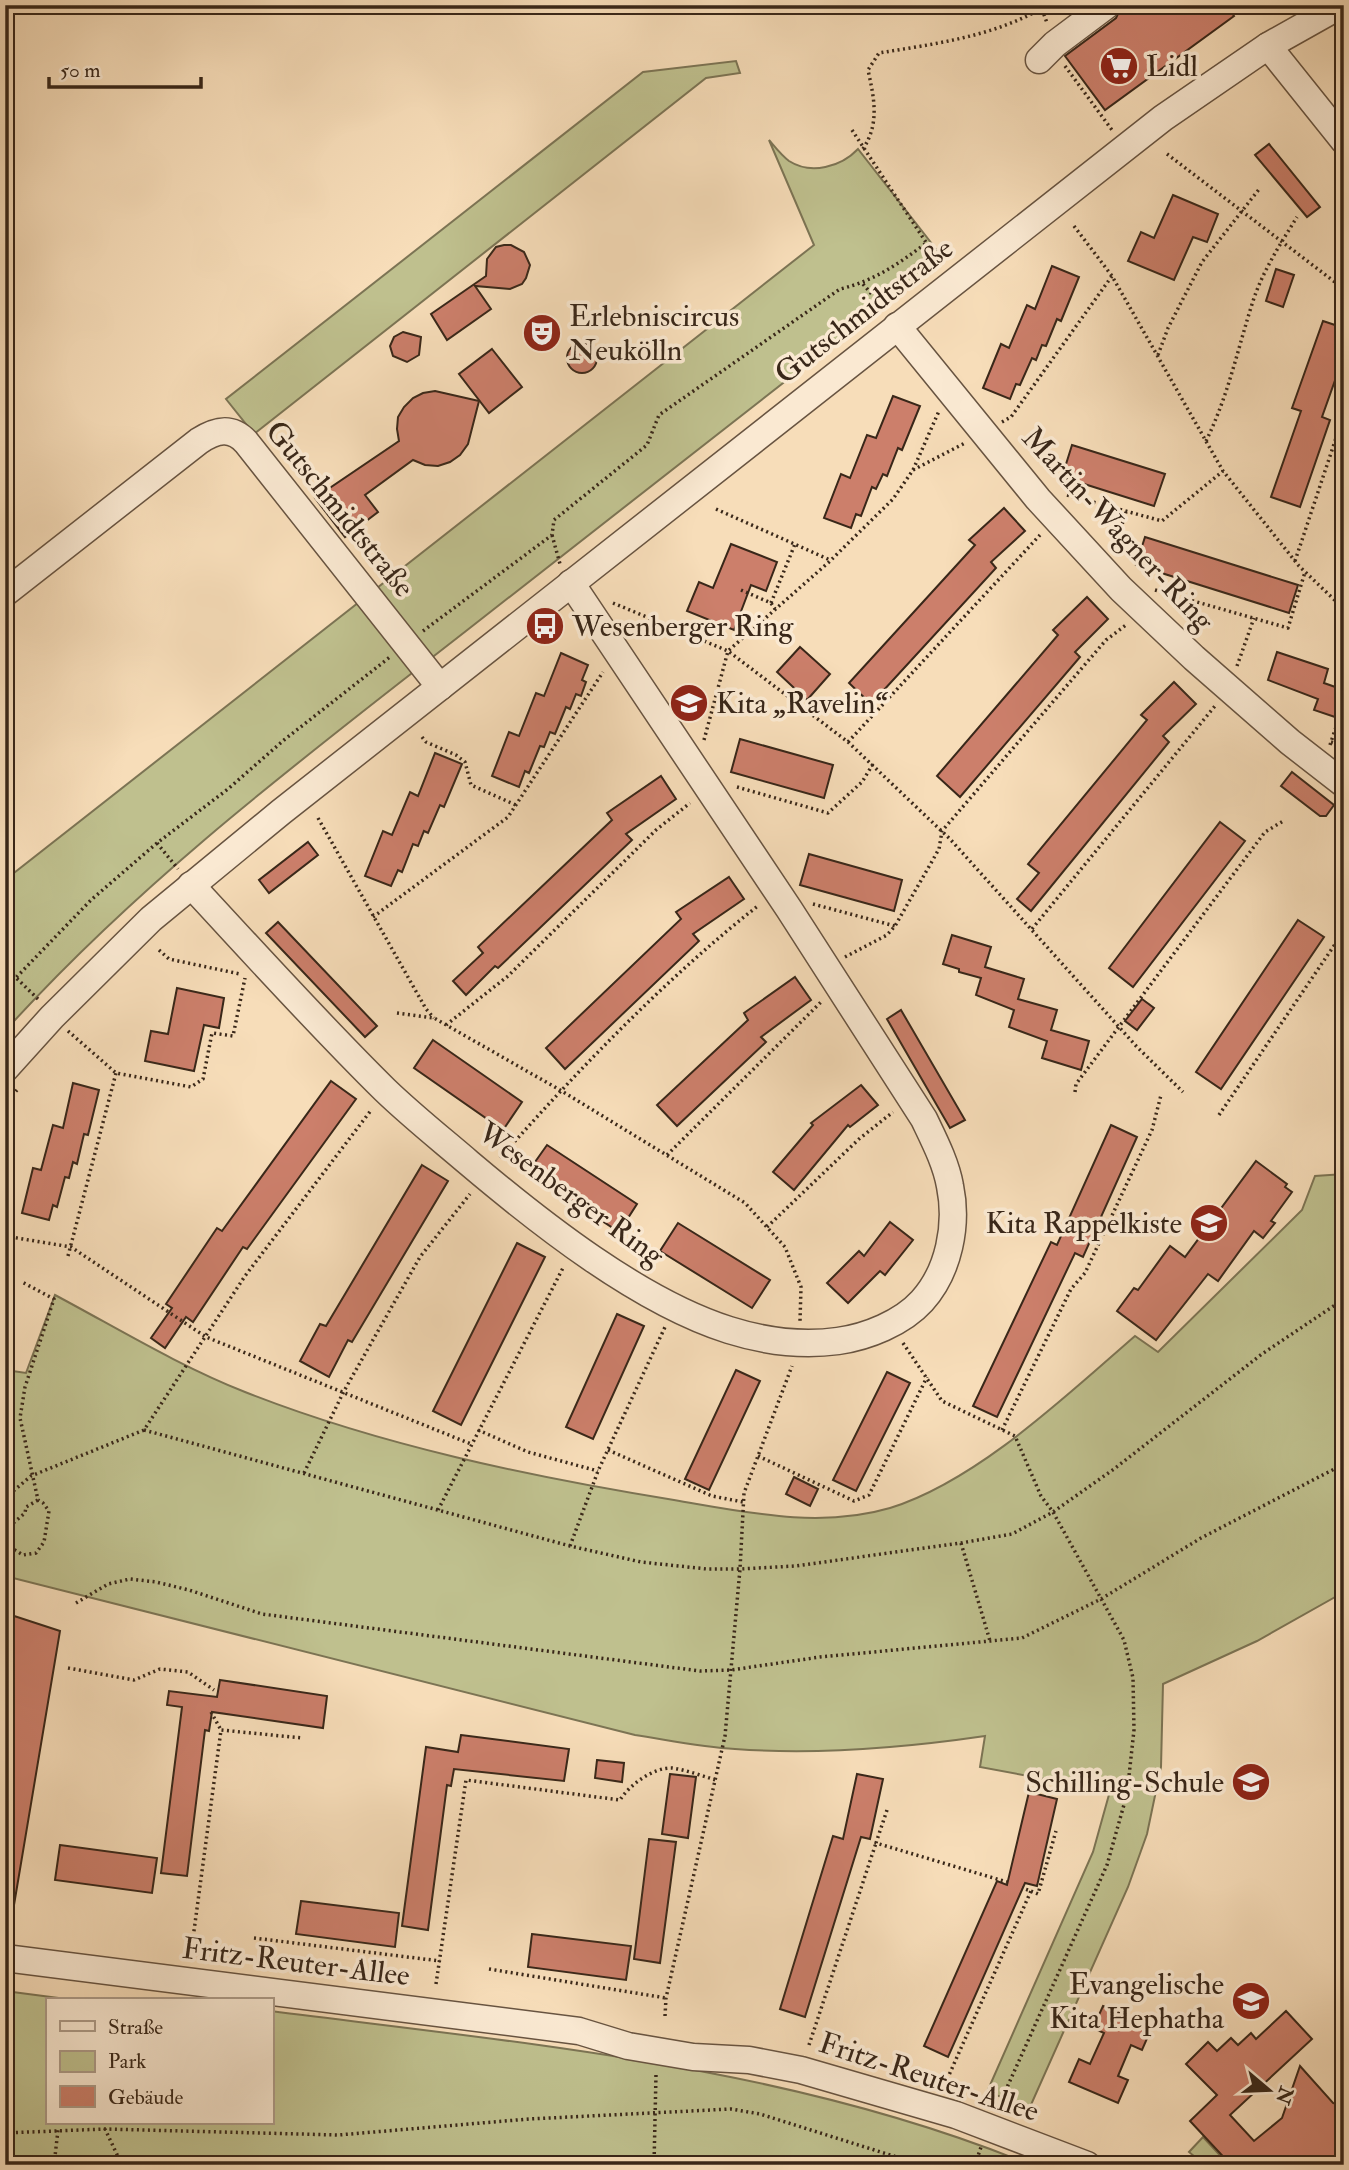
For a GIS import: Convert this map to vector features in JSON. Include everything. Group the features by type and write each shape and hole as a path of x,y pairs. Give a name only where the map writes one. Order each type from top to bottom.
{"street":[{"path":"1045,54 1107,5"},
{"name":"Gutschmidtstraße","path":"13,1077 64,1028 113,954 191,885 1163,118 1268,46 1341,5"},
{"path":"1268,46 1344,141"},
{"name":"Martin-Wagner-Ring","path":"897,326 984,434 1059,506 1107,574 1143,612 1290,743 1344,784"},
{"name":"Gutschmidtstraße","path":"5,593 199,441 214,432 225,430 235,433 246,442 440,687"},
{"name":"Wesenberger Ring","path":"191,885 386,1091 484,1176 575,1245 675,1307 729,1330 772,1340 824,1343 852,1339 889,1324 921,1302 933,1287 950,1241 950,1186 935,1142 911,1098 833,976 571,583"},
{"name":"Fritz-Reuter-Allee","path":"5,1958 579,2031 630,2029 696,2040 749,2060 801,2070 933,2108 1087,2165"}],"path":[{"path":"863,149 871,137 876,113 868,69 878,53 971,35 1011,22 1048,5"},
{"path":"1045,54 1083,85 1112,129"},
{"path":"852,130 940,263"},
{"path":"1167,154 1344,289"},
{"path":"1157,356 1168,328 1202,262 1260,188"},
{"path":"1205,441 1221,411 1254,296 1297,217"},
{"path":"1074,226 1112,276 1223,471 1295,561 1344,609"},
{"path":"571,583 561,566 552,536 554,520 647,445 659,415 841,289 863,284 882,275 925,244"},
{"path":"913,470 984,434 1011,416 1112,276"},
{"path":"863,284 897,326"},
{"path":"691,761 700,754 728,651 830,560 893,499 913,470 948,390"},
{"path":"1295,561 1344,414"},
{"path":"848,742 1059,506 1126,512 1162,521 1223,471"},
{"path":"716,509 830,560"},
{"path":"1107,574 1126,512"},
{"path":"5,989 91,900 157,843 228,789 284,740 405,644 552,536"},
{"path":"771,603 795,544"},
{"path":"667,1155 833,976 895,926 939,849 942,831 1106,640 1143,612 1155,589 1288,628 1306,572"},
{"path":"741,590 771,603 776,609"},
{"path":"612,603 728,651 848,742 942,831 1137,1047 1183,1091"},
{"path":"1032,929 1229,689 1254,618"},
{"path":"373,916 508,817 617,651"},
{"path":"422,737 426,742 456,755 465,762 471,785 516,805"},
{"path":"1331,742 1344,746"},
{"path":"446,1025 508,976 656,830 709,788 723,783 828,813 862,782 873,764"},
{"path":"311,817 322,809"},
{"path":"318,818 426,1009 434,1018 560,1090 745,1203 785,1247 801,1287 799,1343 744,1493 725,1735 666,1998 665,2016"},
{"path":"1075,1092 1076,1084 1118,1026 1265,832 1285,820"},
{"path":"157,843 191,885"},
{"path":"304,1473 342,1393 420,1257 484,1176 560,1090 714,941 783,900 801,901 895,926"},
{"path":"1219,1115 1344,931"},
{"path":"5,967 64,1028 116,1073 191,1087 203,1079 212,1033 233,1037 246,975 169,959 159,950"},
{"path":"397,1013 434,1018"},
{"path":"68,1256 116,1073"},
{"path":"5,1104 13,1077"},
{"path":"5,1498 31,1476 144,1430 245,1276 386,1091"},
{"path":"1002,1430 1071,1289 1085,1273 1152,1130 1161,1095"},
{"path":"767,1227 859,1139 911,1098"},
{"path":"1336,1180 1344,1179"},
{"path":"5,1236 71,1247 206,1337 471,1444"},
{"path":"438,1510 575,1245"},
{"path":"5,1544 23,1555 30,1555 41,1548 49,1511 37,1500 20,1418 25,1387 54,1299 22,1282"},
{"path":"144,1430 570,1546 640,1562 707,1569 795,1566 1012,1534 1053,1512 1114,1469 1262,1354 1344,1299"},
{"path":"570,1546 598,1471 675,1307"},
{"path":"889,1324 942,1401 1015,1436 1041,1496 1053,1512 1124,1640 1133,1678 1134,1730 1127,1794 1107,1865 1000,2103"},
{"path":"757,1455 854,1501 869,1495 927,1377"},
{"path":"478,1430 528,1452 598,1471"},
{"path":"608,1450 712,1496 743,1503"},
{"path":"76,1603 108,1584 130,1579 189,1590 262,1614 700,1671 731,1670 820,1657 1022,1637 1101,1600 1201,1538 1344,1464"},
{"path":"5,1530 25,1513 26,1507 37,1500"},
{"path":"961,1543 990,1641"},
{"path":"68,1668 134,1679 160,1669 188,1672 214,1690"},
{"path":"191,1953 221,1730 211,1712"},
{"path":"221,1730 302,1738"},
{"path":"436,1984 466,1780 620,1800 626,1790 649,1775 670,1768 716,1780"},
{"path":"809,2045 887,1810"},
{"path":"1022,1888 1038,1894 1056,1830"},
{"path":"876,1843 1007,1882"},
{"path":"945,2084 1031,1891"},
{"path":"254,1938 440,1961"},
{"path":"489,1969 666,1998"},
{"path":"654,2165 657,2068"},
{"path":"5,2133 105,2129 338,2135 529,2119 746,2110 922,2165"},
{"path":"105,2124 122,2165"},
{"path":"54,2165 58,2130"},
{"path":"975,2165 983,2143"},
{"path":"889,2165 892,2155"},
{"path":"1263,2165 1300,2157"}],"green space":[{"path":"736,61 740,73 706,78 254,434 226,399 643,72"},
{"path":"769,140 789,161 807,168 834,164 858,149 943,258 286,772 112,922 5,1031 5,880 814,245"},
{"path":"1344,1174 1344,1592 1257,1641 1163,1684 1161,1767 1147,1834 1128,1887 1030,2107 987,2092 1093,1852 1110,1791 980,1767 985,1736 892,1747 766,1751 698,1745 635,1735 5,1576 5,1370 26,1373 55,1295 220,1382 348,1428 456,1457 565,1481 728,1509 809,1518 836,1517 890,1508 955,1478 1020,1434 1135,1336 1158,1352 1302,1210 1315,1176"},
{"path":"5,1991 59,1998 46,1998 46,2124 273,2124 273,2011 560,2048 752,2081 847,2104 940,2131 1031,2165 5,2165"},
{"path":"1203,2137 1229,2165 1199,2165 1200,2161 1189,2152"}],"building":[{"name":"Lidl","path":"1122,5 1226,5 1234,16 1105,110 1065,56 1116,18"},
{"path":"1269,144 1320,207 1307,217 1255,155"},
{"path":"1173,195 1218,214 1207,242 1193,237 1174,280 1128,261 1141,232 1154,238"},
{"path":"511,245 524,252 530,265 526,278 522,284 510,289 475,286 491,309 447,340 431,314 486,276 487,259 496,247"},
{"path":"1052,266 1079,277 1061,321 1057,319 1046,346 1042,345 1036,360 1032,358 1020,385 1016,384 1010,399 983,388 1001,344 1009,348 1027,305 1035,309"},
{"path":"1276,269 1294,275 1283,307 1266,301"},
{"path":"1323,321 1344,328 1344,355 1322,417 1330,420 1300,507 1271,497 1301,411 1292,408"},
{"path":"403,332 421,337 419,355 407,362 393,356 390,346 394,337"},
{"path":"582,343 593,347 597,358 593,369 582,373 571,369 567,358 571,347"},
{"path":"492,349 522,387 489,413 459,374"},
{"path":"435,391 479,401 468,444 460,455 438,466 413,460 365,495 378,512 345,537 315,498 399,441 398,417 404,407 413,398"},
{"path":"893,396 920,406 902,450 898,448 887,476 883,474 876,489 872,487 861,516 856,514 851,528 824,518 841,474 850,478 867,435 876,438"},
{"path":"1072,445 1165,474 1154,506 1062,477"},
{"path":"1004,508 1025,531 991,562 996,568 871,704 849,683 975,545 969,540"},
{"path":"1145,537 1298,585 1289,613 1136,565"},
{"path":"731,544 777,562 766,591 751,585 734,630 687,611 699,582 713,588"},
{"path":"1087,597 1108,619 1075,652 1080,657 960,797 937,776 1058,635 1053,630"},
{"name":"Kita „Ravelin“","path":"800,647 830,674 807,700 777,672"},
{"path":"1277,652 1328,669 1324,683 1344,690 1344,720 1314,710 1318,699 1268,680"},
{"path":"561,653 588,665 582,680 586,682 581,696 576,694 570,709 566,707 555,734 550,732 544,747 540,746 529,773 525,771 519,787 492,776 509,732 519,736 536,693 544,696"},
{"path":"1174,682 1196,704 1163,736 1169,742 1031,911 1017,899 1039,873 1028,864 1147,720 1141,715"},
{"path":"740,739 833,765 824,798 731,772"},
{"path":"435,753 462,764 444,807 440,805 428,833 424,831 418,846 413,844 402,872 398,870 391,886 365,876 383,831 392,835 410,792 418,796"},
{"path":"1292,772 1334,805 1326,816 1320,816 1281,786"},
{"path":"661,776 676,799 626,834 632,840 498,968 495,966 466,995 453,981 483,953 478,947 612,820 607,813"},
{"path":"1220,822 1245,841 1133,987 1109,968"},
{"path":"308,842 318,855 269,893 259,880"},
{"path":"809,854 902,880 894,911 800,885"},
{"path":"729,877 744,899 693,934 699,941 565,1069 546,1048 681,919 676,912"},
{"path":"1298,920 1324,937 1221,1089 1196,1072"},
{"path":"278,922 377,1026 365,1037 266,933"},
{"path":"952,935 991,947 985,967 1024,979 1018,999 1057,1010 1051,1030 1089,1041 1081,1070 1042,1058 1047,1041 1009,1027 1014,1010 976,995 981,978 943,964"},
{"path":"795,977 811,1000 761,1037 766,1042 677,1126 657,1105 748,1020 744,1013"},
{"path":"177,988 224,998 219,1028 204,1025 194,1071 145,1061 151,1031 168,1034"},
{"path":"1142,999 1154,1008 1137,1030 1125,1021"},
{"path":"901,1010 965,1120 950,1128 887,1019"},
{"path":"433,1040 522,1102 503,1130 414,1068"},
{"path":"331,1081 356,1099 247,1249 243,1247 193,1322 186,1317 165,1348 151,1338 172,1308 166,1304 217,1228 222,1231"},
{"path":"73,1083 99,1090 88,1135 84,1134 77,1164 73,1162 69,1178 65,1177 57,1207 53,1205 49,1220 22,1213 33,1168 41,1170 53,1125 63,1128"},
{"path":"861,1085 878,1105 850,1127 848,1125 794,1190 773,1172 813,1125 811,1123"},
{"path":"1111,1125 1137,1137 1083,1257 1075,1253 997,1417 973,1406 1051,1242 1057,1245"},
{"path":"547,1145 637,1204 619,1232 528,1172"},
{"path":"1256,1161 1287,1184 1285,1187 1292,1192 1271,1221 1275,1223 1263,1238 1254,1231 1218,1281 1208,1274 1156,1340 1117,1311 1134,1288 1138,1290 1170,1246 1185,1257"},
{"path":"422,1165 448,1181 352,1342 348,1340 329,1377 300,1361 320,1324 326,1326"},
{"path":"890,1222 913,1240 885,1275 880,1271 848,1303 827,1283 859,1251 864,1256"},
{"path":"678,1223 770,1280 752,1308 660,1251"},
{"path":"517,1243 545,1257 461,1425 433,1411"},
{"path":"617,1314 644,1326 593,1439 566,1427"},
{"path":"736,1370 760,1381 709,1490 685,1479"},
{"path":"887,1372 910,1383 856,1491 833,1480"},
{"path":"794,1477 818,1489 810,1506 786,1494"},
{"path":"5,1613 60,1631 14,1905 5,1905"},
{"path":"220,1680 327,1696 323,1728 212,1712 209,1731 205,1730 187,1876 161,1873 182,1707 167,1705 169,1691 217,1697"},
{"path":"461,1735 569,1749 564,1781 454,1769 451,1786 447,1785 428,1930 402,1926 426,1747 458,1752"},
{"path":"597,1760 624,1763 622,1782 595,1778"},
{"path":"670,1774 696,1777 688,1838 662,1834"},
{"path":"857,1774 883,1779 870,1839 861,1837 805,2017 780,2009 833,1836 843,1839"},
{"path":"1029,1792 1057,1799 1037,1886 1025,1883 948,2057 924,2046 997,1881 1007,1885"},
{"path":"649,1839 676,1842 660,1963 634,1959"},
{"path":"60,1845 157,1858 152,1893 55,1880"},
{"path":"301,1901 399,1913 395,1947 296,1934"},
{"path":"532,1934 631,1946 626,1980 528,1967"},
{"path":"1103,2006 1152,2027 1142,2050 1131,2045 1118,2076 1128,2080 1118,2103 1069,2082 1079,2059 1090,2064 1104,2033 1093,2028"},
{"path":"1286,2011 1312,2039 1230,2115 1254,2141 1282,2118 1300,2066 1333,2103 1344,2107 1344,2158 1333,2165 1231,2165 1190,2121 1217,2095 1186,2064 1208,2042 1217,2051 1231,2038 1238,2045 1251,2033 1256,2039"}],"place":[{"name":"Lidl","path":"1119,66"},
{"name":"Erlebniscircus Neukölln","path":"542,333"},
{"name":"Wesenberger Ring","path":"545,626"},
{"name":"Kita „Ravelin“","path":"689,703"},
{"name":"Kita Rappelkiste","path":"1209,1223"},
{"name":"Schilling-Schule","path":"1251,1782"},
{"name":"Evangelische Kita Hephatha","path":"1251,2001"}]}
